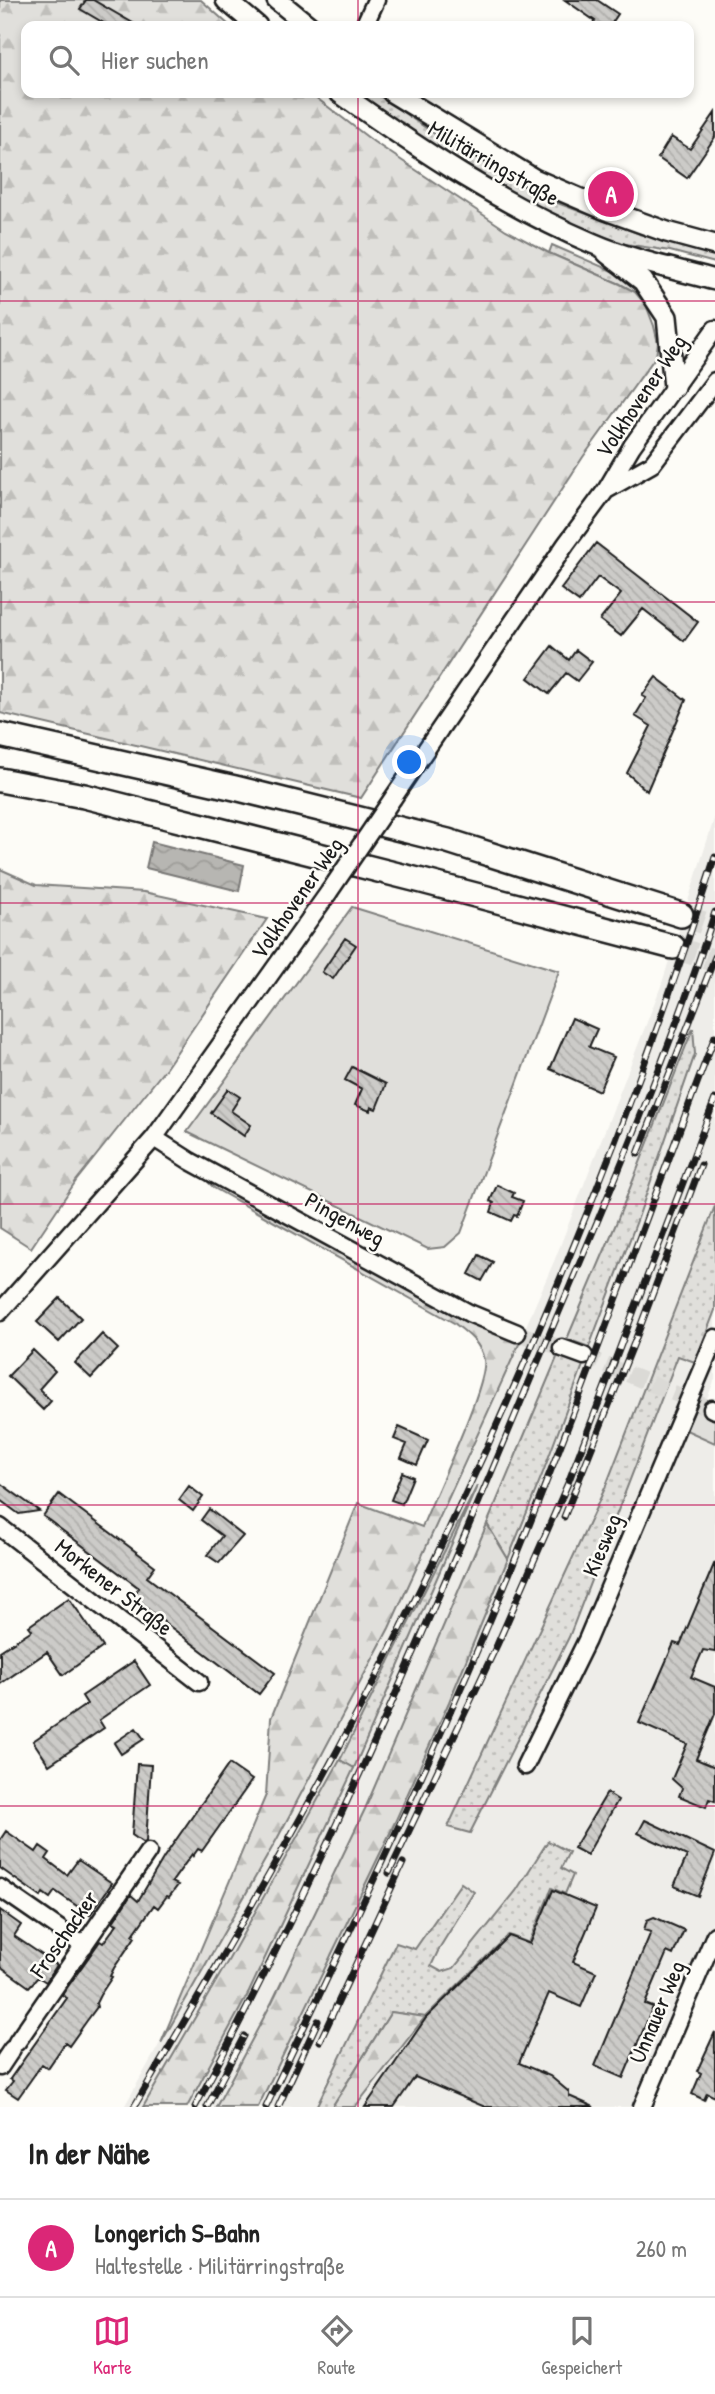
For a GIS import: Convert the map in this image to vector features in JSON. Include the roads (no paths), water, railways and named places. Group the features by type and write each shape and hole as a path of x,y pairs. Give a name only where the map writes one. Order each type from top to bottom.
{"highway":[{"path":"0,735 235,788 448,841 681,915"},
{"path":"0,780 111,803 673,947"}],"main road":[{"path":"226,0 251,21"},
{"path":"277,0 303,21"},
{"name":"Militärringstraße","path":"347,98 485,191 595,244 715,280"},
{"name":"Militärringstraße","path":"401,98 534,179 606,210 667,232 715,245"},
{"path":"595,244 643,281 656,297 667,317 674,387"}],"street":[{"path":"366,21 376,0"},
{"name":"Volkhovener Weg","path":"0,1312 154,1138 329,892 566,544 606,490 632,446 715,329"},
{"name":"Volkhovener Weg","path":"606,490 652,464 715,381"},
{"name":"Pingenweg","path":"154,1138 190,1161 469,1312 517,1333"},
{"name":"Kiesweg","path":"525,1766 587,1640 715,1338"},
{"path":"562,1348 584,1356"},
{"name":"Morkener Straße","path":"0,1527 199,1682"},
{"name":"Froschacker","path":"0,2067 148,1852"},
{"path":"0,1888 84,1946"},
{"name":"Unnauer Weg","path":"642,2107 715,1935"}],"water":[{"path":"152,842 244,865 239,891 146,868"}],"tunnel":[{"path":"681,915 715,927"},
{"path":"673,947 715,961"},
{"path":"517,1333 562,1348"},
{"path":"584,1356 712,1409"}],"railway":[{"path":"134,2107 336,1754 444,1540 572,1252 647,1056 715,857"},
{"path":"195,2107 326,1846 446,1579 624,1158 672,1036 715,912"},
{"path":"638,1154 715,957"},
{"path":"266,2107 407,1807 488,1625 576,1405 715,1036"},
{"path":"389,1873 497,1645 568,1483 715,1099"},
{"path":"564,1517 636,1338 701,1165"},
{"path":"320,2041 403,1863"},
{"path":"278,2107 318,2021"},
{"path":"207,2107 244,2036"}],"place":[{"name":"Longerich S-Bahn","path":"611,194"}]}
